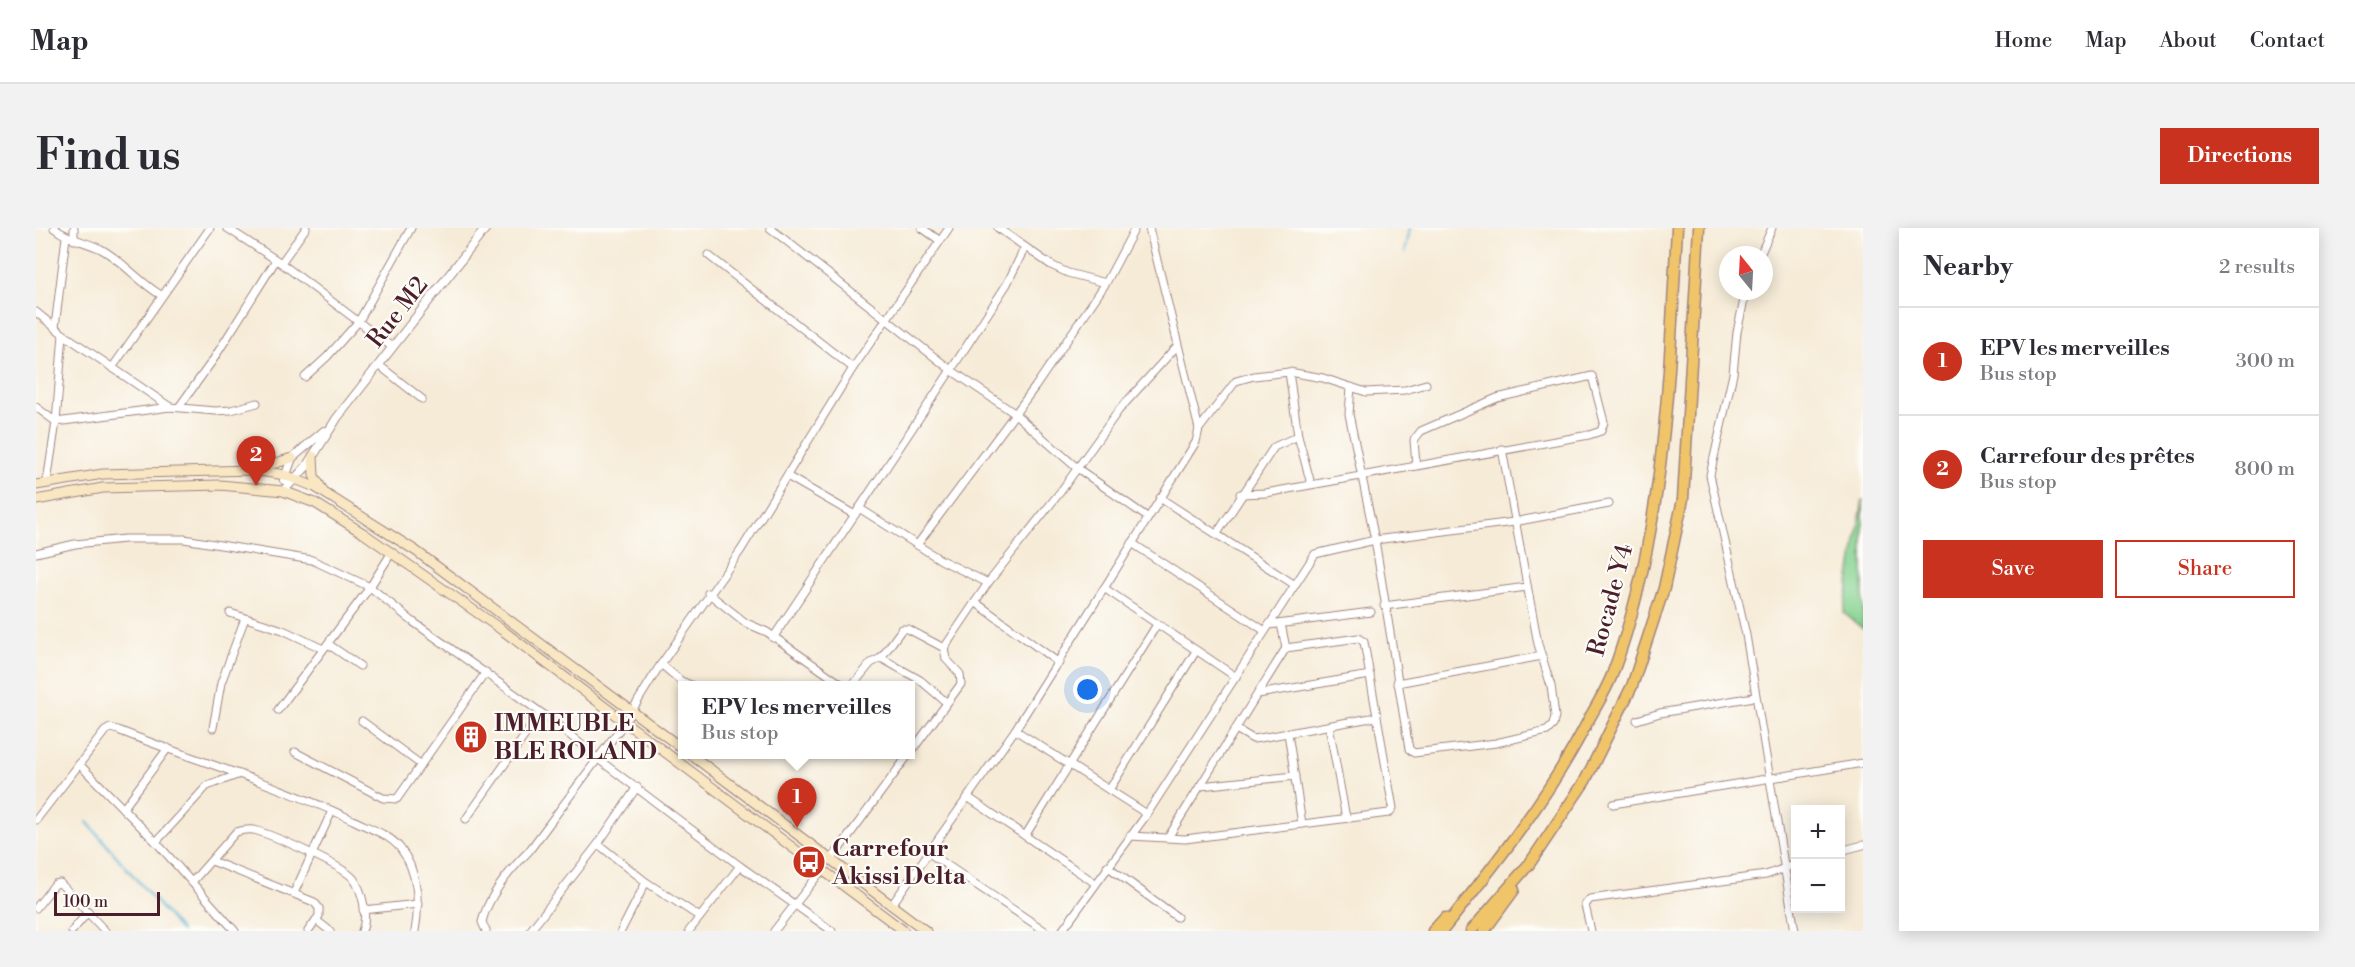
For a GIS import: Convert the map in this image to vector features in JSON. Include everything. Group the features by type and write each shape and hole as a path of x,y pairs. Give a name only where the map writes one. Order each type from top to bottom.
{"highway":[{"name":"Rocade Y4","path":"1442,931 1494,865 1571,754 1612,677 1640,585 1655,499 1670,364 1677,228"},
{"name":"Rocade Y4","path":"1471,931 1530,863 1585,781 1605,745 1632,686 1664,588 1683,499 1699,228"},
{"path":"1484,931 1530,863"},
{"path":"1433,931 1494,865"}],"main road":[{"path":"313,456 314,476 325,493"},
{"path":"254,470 292,458"},
{"path":"36,486 77,477 157,471 254,470 289,476 325,493 416,551 678,745"},
{"path":"36,501 103,488 248,485 283,490 315,503 392,552 625,722 904,931"},
{"path":"697,759 926,931"}],"street":[{"path":"54,228 66,237 99,248 112,256 161,295"},
{"path":"74,228 74,240"},
{"path":"112,368 210,228"},
{"path":"226,228 279,262 392,348"},
{"path":"179,407 279,262 306,228"},
{"path":"305,377 327,357 359,321 411,228"},
{"name":"Rue M2","path":"289,476 313,456 337,418 486,228"},
{"path":"770,228 951,370 1014,413 1077,468 1147,517"},
{"path":"922,228 939,240"},
{"path":"486,931 482,922 484,911 514,866 530,851 625,722 708,593 741,550 853,368 949,228"},
{"path":"998,228 1068,273 1106,283"},
{"path":"917,545 1106,283 1135,228"},
{"path":"1149,228 1199,429"},
{"path":"1764,246 1772,228"},
{"path":"55,327 66,237"},
{"path":"773,638 1007,284 1025,247"},
{"path":"708,255 853,368"},
{"path":"1744,300 1737,332 1733,374 1710,475 1746,635 1795,931"},
{"path":"36,312 63,334 170,407"},
{"path":"47,482 56,422 63,334"},
{"path":"915,746 946,702 959,688 960,674 946,659 944,648 988,583 1119,410 1177,346"},
{"path":"380,366 422,399"},
{"path":"1289,372 1298,436 1311,484"},
{"path":"891,906 1016,730 1147,517 1196,442 1199,429 1236,381 1289,372 1323,378 1366,392 1406,390 1426,384"},
{"path":"1240,494 1266,493 1311,484 1416,465 1502,449 1601,430 1604,422 1592,376 1497,398 1420,431 1414,440 1416,465"},
{"path":"1351,387 1349,414 1375,540 1408,749 1414,753 1496,743 1547,731 1553,725 1555,716 1551,686 1527,587 1502,449"},
{"path":"36,407 56,422 170,407 215,411 257,403"},
{"name":"Rue M2","path":"283,490 289,476 292,458 337,418"},
{"path":"1216,535 1240,494 1274,447 1298,436"},
{"path":"787,476 857,511 988,583"},
{"path":"1160,498 1295,585"},
{"path":"1062,931 1147,814 1315,554 1375,540 1514,522 1609,504"},
{"path":"36,553 75,544 115,540 184,539 312,560 369,587 412,621 486,672 740,866 832,931"},
{"path":"1132,543 1267,628 1281,624 1371,612"},
{"path":"278,710 369,587 392,552"},
{"path":"1384,606 1527,587"},
{"path":"1104,588 1156,626 1236,677"},
{"path":"708,593 746,623 773,638 837,681"},
{"path":"975,602 1059,663"},
{"path":"230,613 283,630 325,647 360,666"},
{"path":"213,728 221,683 245,618"},
{"path":"1169,836 1286,648 1281,624"},
{"path":"1025,836 1156,626"},
{"path":"856,681 871,663 881,658 902,630 908,629 944,648"},
{"path":"1130,836 1169,836 1185,839 1389,813 1393,808 1364,642 1358,638 1286,648"},
{"path":"1109,790 1196,651"},
{"path":"1397,683 1542,656"},
{"path":"881,658 920,680 946,702"},
{"path":"661,664 681,681"},
{"path":"295,752 390,800 397,799 486,672"},
{"path":"1258,694 1370,675"},
{"path":"1637,720 1660,713 1755,697"},
{"path":"466,819 540,714"},
{"path":"1236,729 1253,739 1376,717"},
{"path":"362,721 420,764"},
{"path":"1329,726 1346,818"},
{"path":"36,820 105,731 110,728 241,774 389,837 400,848 409,864 418,904 415,931"},
{"path":"1016,730 1147,814"},
{"path":"1288,733 1302,824"},
{"path":"123,809 168,748"},
{"path":"831,860 906,759"},
{"path":"1613,804 1863,763"},
{"path":"79,764 156,842 235,931"},
{"path":"156,842 207,786 241,774"},
{"path":"1200,786 1295,776"},
{"path":"530,931 598,844 637,787"},
{"path":"969,798 1095,883"},
{"path":"294,892 332,811"},
{"path":"192,882 236,832 244,829 255,830 339,866 352,878 359,890 363,910 362,931"},
{"path":"598,844 646,882 700,917"},
{"path":"1845,850 1863,845"},
{"path":"929,853 1046,931"},
{"path":"212,861 294,892 314,902 319,908 316,920 308,931"},
{"path":"689,931 740,866"},
{"path":"1107,866 1177,916"},
{"path":"1591,931 1586,905 1590,899 1682,884 1738,880 1766,875 1791,866"},
{"path":"774,931 822,870"},
{"path":"621,931 646,882"},
{"path":"36,908 55,884 60,883 105,931"},
{"path":"363,910 418,904"},
{"path":"72,931 88,912"},
{"path":"316,920 330,931"}],"green space":[{"path":"1863,500 1863,629 1844,613"}],"waterway":[{"path":"1405,253 1410,228"},
{"path":"87,822 181,931"}],"place":[{"name":"Carrefour des prêtes","path":"256,486"},
{"name":"IMMEUBLE BLE ROLAND","path":"471,737"},
{"name":"EPV les merveilles","path":"797,828"},
{"name":"Carrefour Akissi Delta","path":"809,862"}]}
